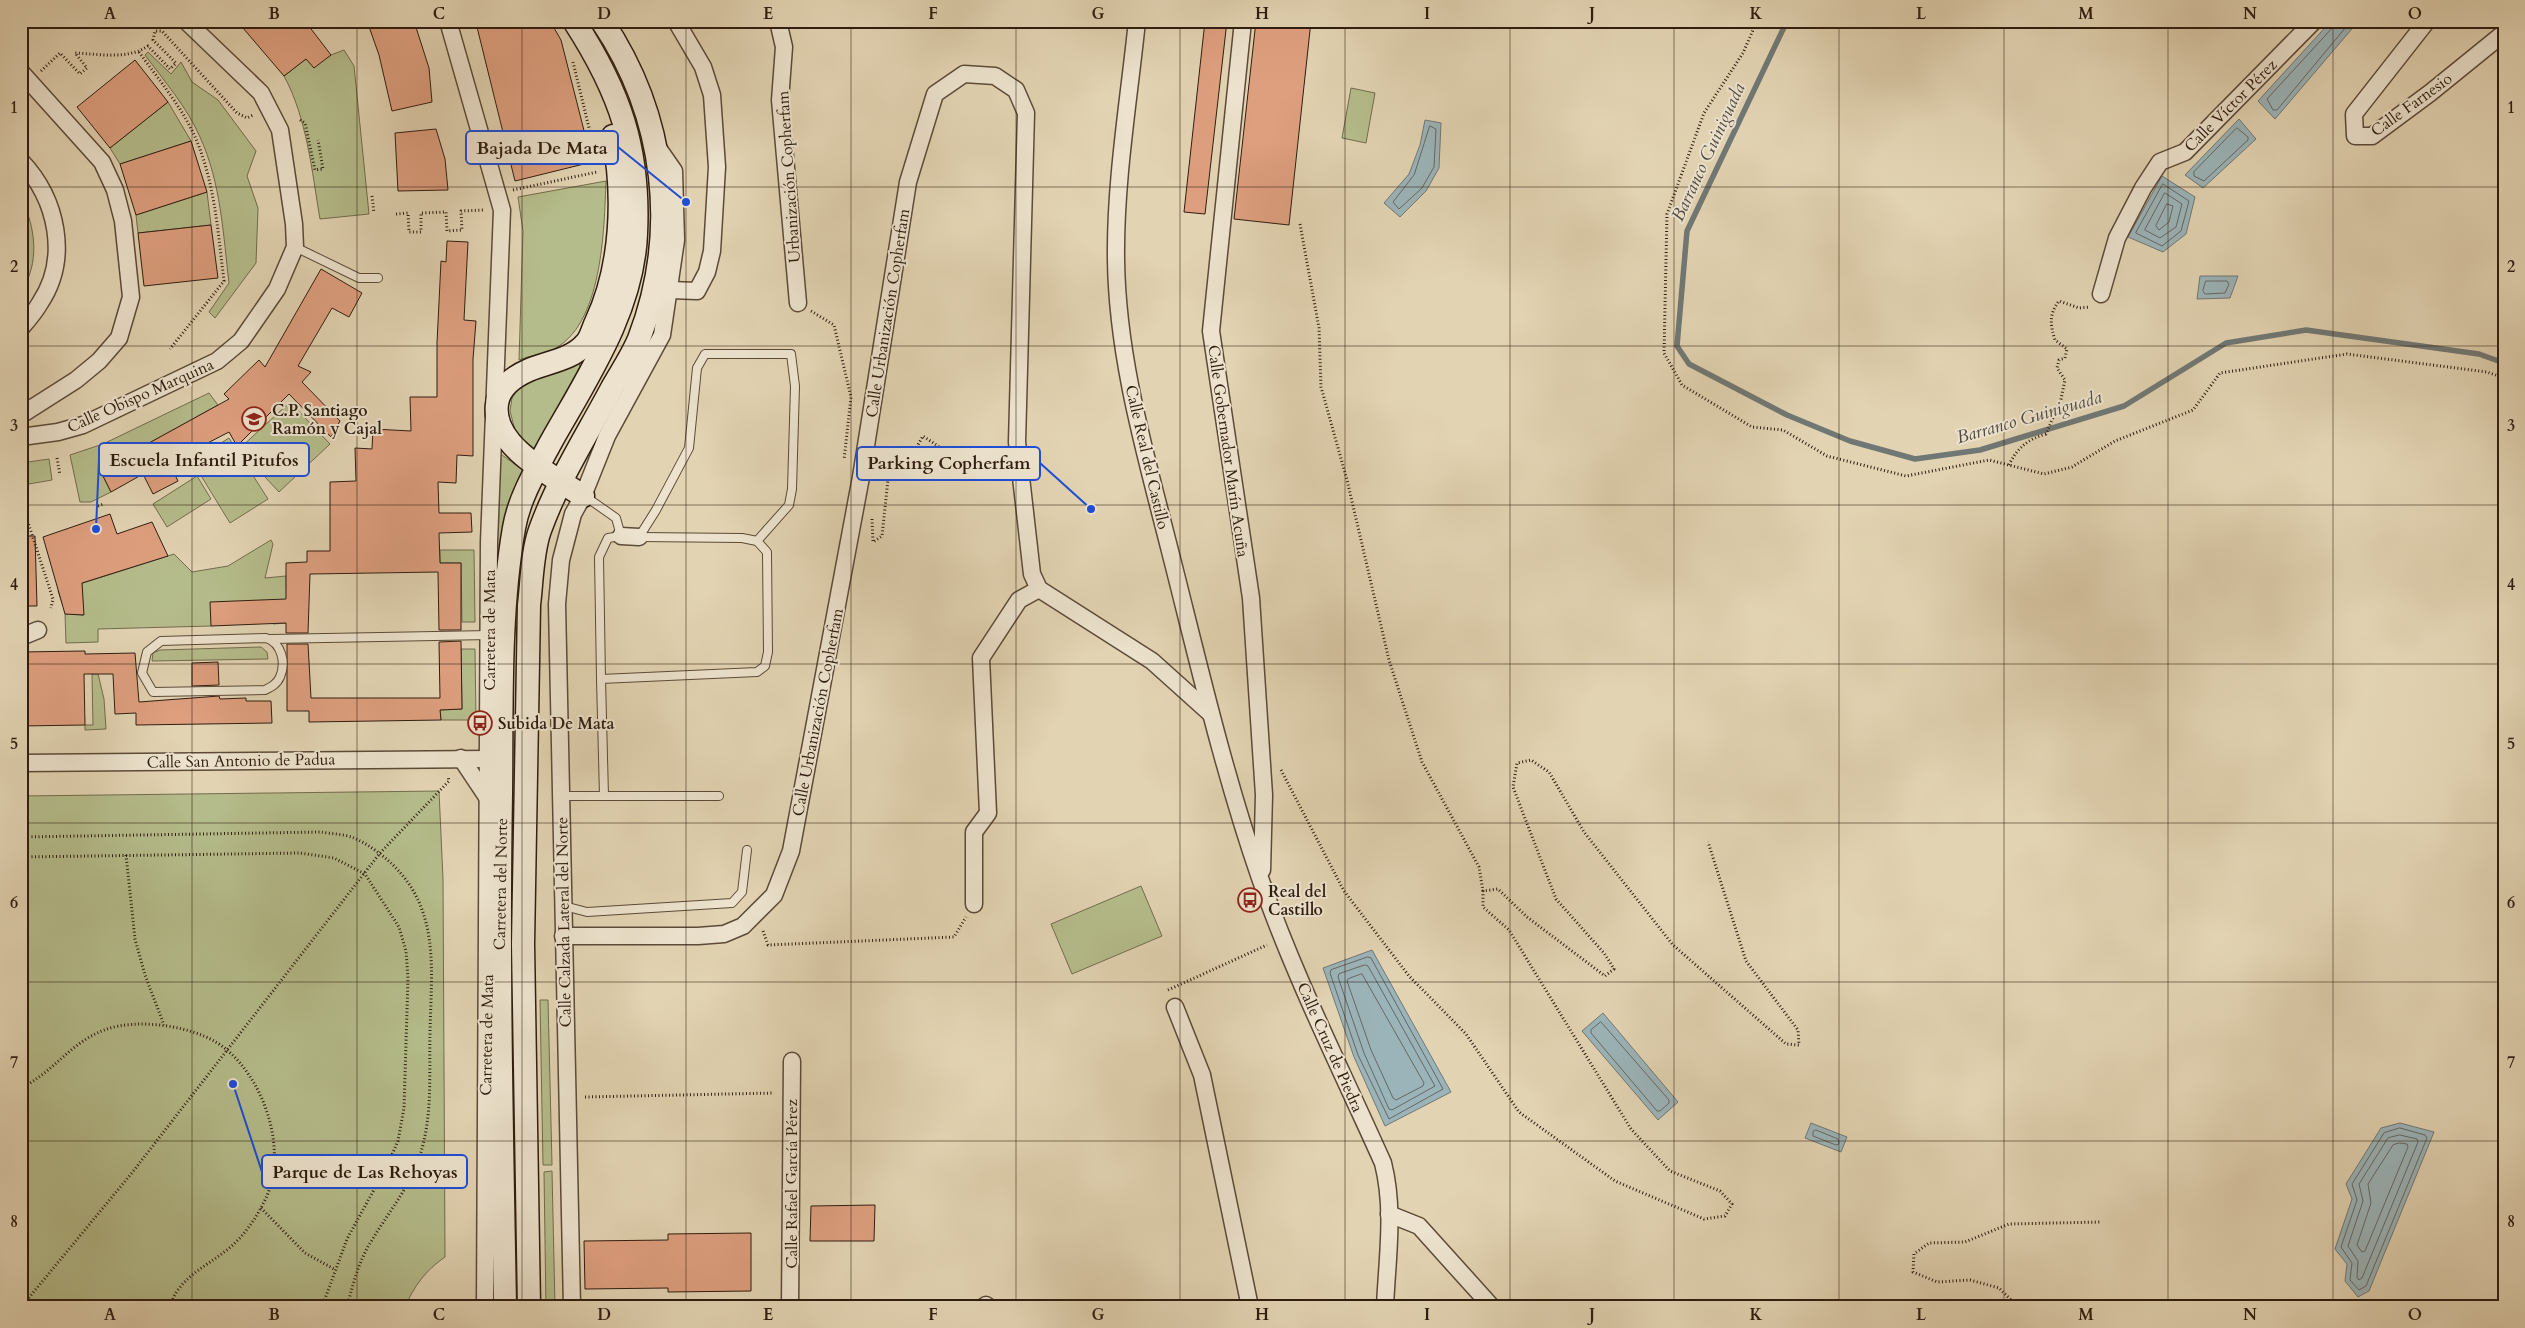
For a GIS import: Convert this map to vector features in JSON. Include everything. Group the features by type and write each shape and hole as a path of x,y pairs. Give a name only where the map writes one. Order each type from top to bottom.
{"street":[{"name":"Calle Obispo Marquina","path":"21,437 58,432 83,425 217,361 241,341 277,289 295,247 294,224 280,130 261,93 186,21"},
{"name":"Carretera de Mata","path":"448,21 502,210 496,410 489,542 485,1307"},
{"path":"574,21 593,50 618,161 620,238 603,309 586,343 563,359 529,370 509,380 501,391 496,410 499,427 508,442 538,466 583,496"},
{"name":"Carretera del Norte","path":"529,1307 523,944 529,605 539,532 561,481 638,340 652,297 661,249 664,199 655,144 642,96 615,40 602,21"},
{"path":"670,290 697,291 707,272 712,251 717,168 712,95 703,67 676,21"},
{"name":"Urbanización Copherfam","path":"778,21 784,47 780,100 798,303"},
{"name":"Calle Real del Castillo","path":"1137,21 1119,194 1116,259 1122,334 1140,433 1211,714 1238,815 1261,882"},
{"name":"Calle Gobernador Marín Acuña","path":"1243,21 1211,331 1251,598 1264,796 1261,882"},
{"name":"Calle Víctor Pérez","path":"2101,294 2117,238 2143,188 2160,162 2185,152 2314,21"},
{"name":"Calle Farnesio","path":"2427,21 2354,114 2355,136 2372,136 2430,93 2504,33"},
{"name":"Carretera del Norte","path":"505,1307 498,946 503,605 515,524 538,466 604,346 626,290 636,238 636,177 625,122 593,50"},
{"name":"Calle Urbanización Copherfam","path":"563,936 698,936 724,934 743,926 774,895 791,851 861,477 908,182 935,94 964,74 996,76 1016,90 1026,113 1017,442 1032,574 1039,589"},
{"path":"21,415 76,380 99,360 118,338 131,296 123,221 115,190 102,162 26,77"},
{"name":"Calle Calzada Lateral del Norte","path":"572,1307 557,604 561,560 573,514 583,496 607,436 662,335 676,240 674,172 655,144"},
{"path":"21,161 42,189 50,209 58,248 55,268 41,302 21,328"},
{"path":"621,536 639,537"},
{"path":"974,904 974,832 988,813 981,658 1019,600 1039,589 1152,661 1211,714"},
{"path":"21,637 38,630"},
{"path":"454,758 489,800"},
{"name":"Calle San Antonio de Padua","path":"21,763 488,759"},
{"name":"Calle Cruz de Piedra","path":"1261,882 1283,937 1382,1163 1388,1185 1389,1214 1385,1307"},
{"path":"1175,1007 1202,1075 1250,1307"},
{"name":"Calle Rafael García Pérez","path":"790,1307 792,1061"},
{"path":"1389,1214 1419,1226 1492,1307"}],"lane":[{"path":"295,247 359,278 378,278"},
{"path":"639,537 656,510 689,448 697,368 705,354 791,354 795,386 792,489 789,505 757,540"},
{"path":"583,496 616,518 621,536 608,538 599,557 604,796"},
{"path":"601,679 757,672 765,666 768,652 767,552 757,540 742,538 639,537"},
{"path":"271,639 280,649 283,658 281,676 276,683 266,690 153,692 142,673 147,652 161,641 490,635"},
{"path":"560,796 719,796"},
{"path":"562,905 588,912 732,903 742,892 747,850"}],"path":[{"path":"1757,21 1743,53 1704,112 1667,214 1664,353 1682,385 1752,427 1783,430 1827,456 1906,476 1989,460 2044,474 2072,467 2115,441 2193,410 2220,373 2346,354 2487,372 2504,378"},
{"path":"26,77 60,53 80,74 87,68 76,53 125,55 139,52 148,46 170,69 176,63 153,40 154,31 162,31 242,117 246,118 255,112 252,100 261,93"},
{"path":"593,50 571,54 593,144"},
{"path":"139,52 173,99 196,138 212,191 224,281 170,349"},
{"path":"300,120 305,123 316,170 324,169 318,140"},
{"path":"498,194 600,171 598,162"},
{"path":"372,196 374,213"},
{"path":"396,214 408,213 408,232 421,232 421,212 446,212 447,231 462,230 461,211 502,210"},
{"path":"1261,754 1281,769 1344,891 1409,976 1466,1034 1519,1112 1615,1181 1704,1218 1725,1216 1732,1204 1720,1191 1670,1171 1632,1129 1509,930 1483,907 1483,890 1479,867 1422,762 1389,660 1347,480 1321,387 1319,328 1300,224"},
{"path":"2009,465 2019,448 2032,438 2046,434 2061,399 2065,380 2057,368 2059,360 2065,358 2067,349 2054,340 2050,318 2053,309 2059,302 2079,308 2094,306 2101,294"},
{"path":"798,303 834,325 851,397 842,476 861,477"},
{"path":"872,516 873,542 882,536 889,470 900,474 923,436 948,453 998,454 1001,463"},
{"path":"57,458 60,475"},
{"path":"21,501 52,599 51,608"},
{"path":"98,506 104,504"},
{"path":"22,1306 131,1174 380,853 448,781 454,758"},
{"path":"1483,890 1498,889 1528,917 1605,976 1614,969 1604,953 1556,899 1513,787 1517,763 1532,760 1549,772 1584,832 1674,945 1786,1044 1799,1045 1798,1030 1746,961 1708,842"},
{"path":"21,837 321,832 354,838 380,853 407,879 422,907 429,929 431,954 428,1115 419,1159 403,1192 371,1240 353,1281 347,1307"},
{"path":"21,858 300,853 334,858 365,874 399,927 406,951 408,978 404,1108 395,1149 347,1239 334,1269 322,1307"},
{"path":"126,855 135,939 145,975 164,1024"},
{"path":"757,914 768,944 954,937 974,904"},
{"path":"1175,1007 1168,989 1283,937"},
{"path":"21,1088 90,1036 117,1026 164,1024 189,1030 227,1049 250,1076 263,1099 270,1122 274,1146 265,1200 254,1221 236,1242 185,1280 170,1307"},
{"path":"567,1097 774,1093"},
{"path":"261,1208 300,1248 334,1269"},
{"path":"2018,1307 1999,1288 1970,1280 1937,1282 1913,1272 1914,1254 1929,1243 1965,1242 2009,1224 2101,1222"},
{"path":"21,1298 22,1306"}],"green space":[{"path":"344,50 354,66 369,214 320,219 303,127 292,92 284,76 306,59 314,67 331,55"},
{"path":"148,52 171,74 181,62 192,82 218,100 256,151 247,176 258,208 256,263 215,318 209,312 229,283 223,227 213,172 195,126 175,94 145,55"},
{"path":"1351,88 1375,93 1366,143 1342,138"},
{"path":"168,102 191,141 120,164 110,148"},
{"path":"606,181 604,224 597,274 591,299 582,320 569,338 552,350 519,360 523,231 518,197"},
{"path":"207,192 211,225 138,233 136,215"},
{"path":"21,199 30,221 34,245 31,269 21,291"},
{"path":"579,362 580,367 535,449 516,434 510,411 512,398 521,385"},
{"path":"209,393 218,405 100,470 111,492 91,502 80,502 70,455 103,444"},
{"path":"290,402 330,444 279,492 239,449"},
{"path":"229,438 268,499 230,523 192,461"},
{"path":"498,452 524,471 499,555 497,552"},
{"path":"49,459 52,480 23,485 21,463"},
{"path":"197,476 211,499 167,527 153,504"},
{"path":"271,540 273,544 265,578 286,576 287,623 273,624 272,600 211,626 98,629 98,642 66,643 65,614 83,615 63,606 58,591 174,554 192,572 228,566"},
{"path":"440,550 474,550 475,622 462,622 461,563 440,563"},
{"path":"261,647 267,652 268,659 152,661 153,653 160,650"},
{"path":"461,649 475,649 476,720 441,720 440,710 462,709"},
{"path":"92,674 98,674 104,699 106,729 85,730 85,725 93,725"},
{"path":"439,791 443,879 445,1257 421,1279 405,1307 21,1307 21,796"},
{"path":"1141,886 1162,936 1072,974 1051,924"},
{"path":"540,1000 548,1000 552,1165 543,1165"},
{"path":"552,1171 555,1307 546,1307 544,1172"}],"water":[{"path":"2331,21 2355,21 2356,24 2275,119 2258,101"},
{"path":"2239,119 2256,139 2203,188 2185,175"},
{"path":"1425,120 1441,123 1439,168 1426,191 1400,217 1384,203 1409,174 1420,145"},
{"path":"2162,176 2195,197 2186,234 2163,252 2128,237"},
{"path":"2200,276 2238,276 2230,298 2197,299"},
{"path":"1372,950 1451,1092 1385,1126 1354,1057 1323,968"},
{"path":"1603,1013 1678,1102 1658,1120 1582,1031"},
{"path":"1811,1123 1847,1137 1841,1152 1805,1138"},
{"path":"2400,1123 2434,1132 2369,1291 2358,1297 2345,1281 2347,1264 2335,1249 2352,1199 2346,1184 2381,1128"}],"building":[{"path":"237,21 305,21 331,55 314,68 306,59 284,76"},
{"path":"367,21 414,21 429,68 432,102 392,111 379,55"},
{"path":"484,21 550,21 561,40 592,162 515,181 476,23"},
{"path":"1205,21 1227,21 1205,214 1184,212"},
{"path":"1256,21 1311,21 1289,225 1234,219"},
{"path":"135,60 168,102 110,148 77,107"},
{"path":"436,129 445,159 448,190 398,191 395,133"},
{"path":"191,141 207,192 136,215 120,164"},
{"path":"211,225 218,278 144,286 138,233"},
{"path":"447,241 468,242 464,320 476,321 473,359 473,456 457,455 456,483 438,482 439,513 471,513 472,532 439,533 440,563 461,563 461,630 439,630 438,572 310,574 308,633 286,633 286,623 211,626 210,602 286,599 286,563 307,562 307,551 330,551 330,482 356,481 355,448 372,449 373,429 411,431 410,397 437,397 437,343 441,261 446,262"},
{"path":"321,269 362,293 349,317 332,308 298,366 311,372 302,382 340,421 331,437 289,394 237,446 229,432 169,463 178,481 153,494 143,474 111,492 100,470 229,399 224,394 259,360 265,367"},
{"path":"110,514 117,534 152,522 168,556 82,583 84,615 65,614 43,537"},
{"path":"21,536 35,536 37,606 21,606"},
{"path":"461,641 462,709 440,710 441,720 309,722 309,711 287,711 287,644 308,644 311,698 440,698 439,642"},
{"path":"85,651 85,654 135,653 139,702 219,696 220,699 246,698 246,701 271,701 272,723 136,725 136,713 115,714 113,674 84,674 85,725 21,726 21,652"},
{"path":"218,662 219,685 192,686 192,663"},
{"path":"875,1205 874,1241 810,1241 811,1206"},
{"path":"751,1233 751,1291 668,1292 668,1288 585,1289 584,1241 668,1240 668,1234"}],"waterway":[{"name":"Barranco Guiniguada","path":"1787,21 1687,231 1677,346 1689,364 1787,415 1850,441 1915,459 1980,450 2124,406 2226,343 2306,330 2479,354 2504,363"}],"place":[{"name":"Bajada De Mata","path":"686,202"},
{"name":"C.P. Santiago Ramón y Cajal","path":"254,419"},
{"name":"Parking Copherfam","path":"1091,509"},
{"name":"Escuela Infantil Pitufos","path":"96,529"},
{"name":"Subida De Mata","path":"480,723"},
{"name":"Real del Castillo","path":"1250,900"},
{"name":"Parque de Las Rehoyas","path":"233,1084"}]}
